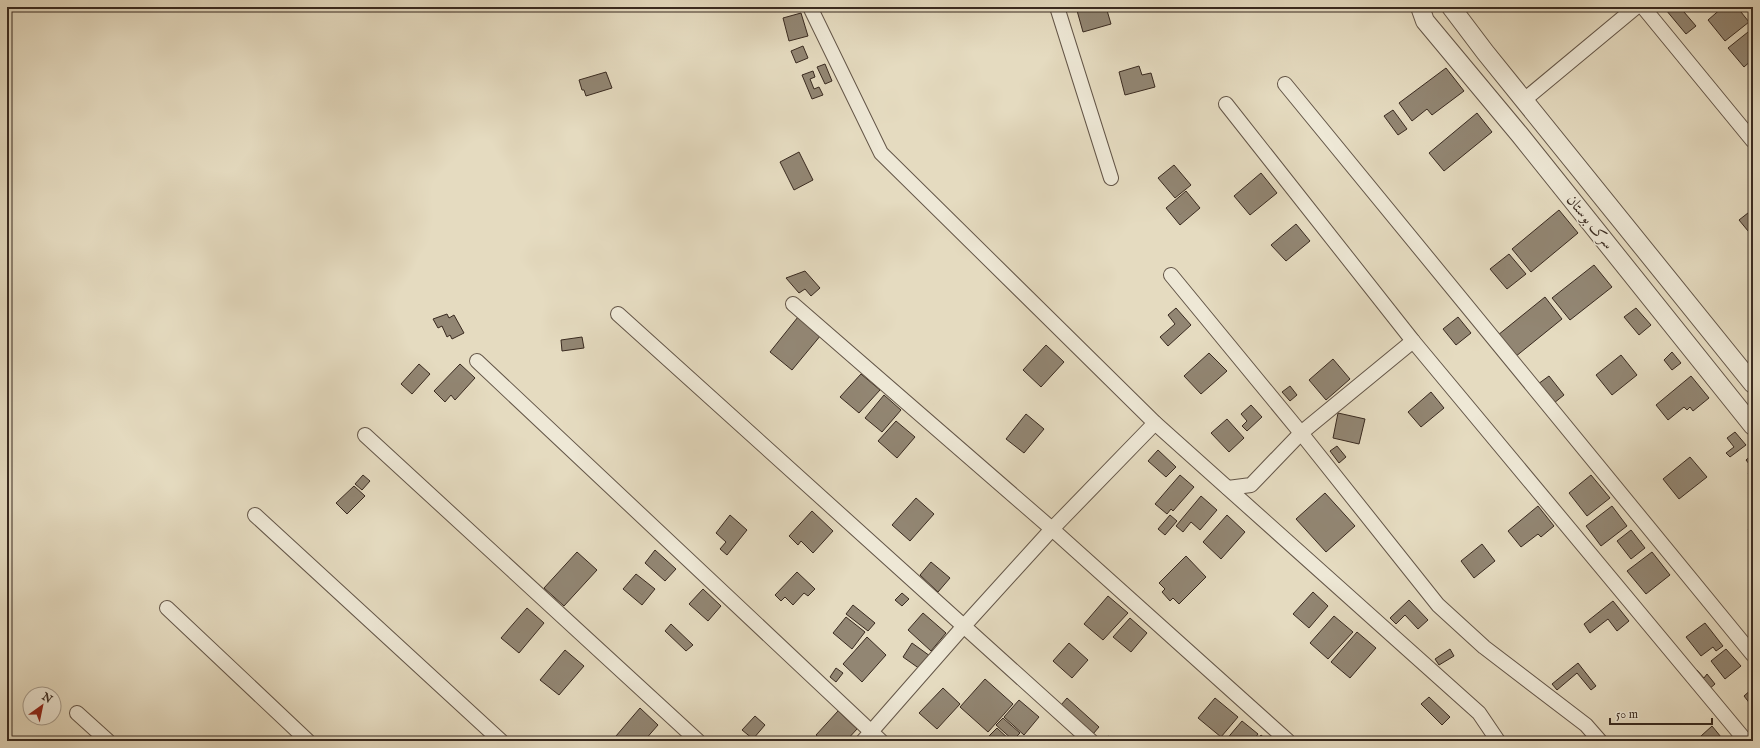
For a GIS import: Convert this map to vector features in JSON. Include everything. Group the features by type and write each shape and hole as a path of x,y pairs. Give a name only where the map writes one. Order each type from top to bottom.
{"street":[{"path":"810,7 881,153 1155,423 1479,713 1498,741"},
{"path":"1057,7 1111,178"},
{"path":"1524,100 1636,7"},
{"path":"1643,7 1753,141"},
{"path":"1422,14 1452,9"},
{"name":"سرک بوستان","path":"1452,9 1753,384"},
{"name":"سرک بوستان","path":"1422,14 1753,426"},
{"path":"1285,84 1753,655"},
{"path":"1226,104 1413,340 1746,741"},
{"path":"1171,275 1301,433 1438,605 1484,647 1586,725 1600,741"},
{"path":"793,304 1052,529 1288,741"},
{"path":"618,314 1091,741"},
{"path":"1228,488 1251,485 1301,433 1413,340"},
{"path":"477,360 871,738 963,627 1052,529 1155,423"},
{"path":"365,435 698,741"},
{"path":"255,515 501,741"},
{"path":"167,608 308,741"},
{"path":"76,713 108,741"}],"building":[{"path":"1076,7 1106,7 1111,24 1083,32"},
{"path":"1669,7 1690,7 1684,12 1696,26 1686,34 1666,10"},
{"path":"1723,7 1737,7 1749,22 1725,41 1708,20"},
{"path":"801,13 808,36 789,41 783,18"},
{"path":"1753,28 1753,59 1744,67 1728,48"},
{"path":"803,46 808,58 796,63 791,51"},
{"path":"825,64 832,81 825,84 817,67"},
{"path":"1139,66 1142,75 1151,73 1155,87 1125,95 1119,72"},
{"path":"1446,68 1464,91 1432,115 1427,109 1412,121 1399,103"},
{"path":"813,71 815,77 810,79 814,89 819,87 823,95 812,99 802,75"},
{"path":"606,72 612,88 586,96 584,90 582,90 579,80"},
{"path":"1393,110 1407,129 1398,135 1384,116"},
{"path":"1477,113 1492,132 1444,171 1429,153"},
{"path":"799,152 813,180 794,190 780,162"},
{"path":"1174,165 1191,185 1175,198 1158,178"},
{"path":"1261,173 1277,193 1250,215 1234,196"},
{"path":"1186,191 1200,208 1180,225 1166,208"},
{"path":"1753,209 1753,237 1739,220"},
{"path":"1559,210 1578,233 1531,272 1512,249"},
{"path":"1296,224 1310,241 1286,261 1271,245"},
{"path":"1509,254 1526,274 1507,289 1490,269"},
{"path":"1594,265 1612,287 1570,320 1552,298"},
{"path":"805,271 820,288 811,296 805,289 799,293 786,278"},
{"path":"1545,297 1562,319 1515,357 1498,335"},
{"path":"1176,308 1191,325 1168,346 1160,337 1175,324 1168,315"},
{"path":"1636,308 1651,325 1639,335 1624,317"},
{"path":"447,314 449,318 454,315 464,333 452,339 450,335 447,337 442,326 438,328 433,319"},
{"path":"798,317 821,335 792,370 770,352"},
{"path":"1458,317 1471,333 1456,345 1443,329"},
{"path":"582,337 584,348 562,351 561,340"},
{"path":"1046,345 1064,362 1041,387 1023,370"},
{"path":"1672,352 1681,363 1672,370 1664,360"},
{"path":"1209,353 1227,371 1201,394 1184,376"},
{"path":"1621,355 1637,375 1612,395 1596,375"},
{"path":"1333,359 1350,379 1326,400 1309,380"},
{"path":"419,364 430,374 412,394 401,384"},
{"path":"460,364 475,378 455,400 451,395 445,402 434,391"},
{"path":"861,374 880,390 859,413 840,397"},
{"path":"1549,376 1564,395 1554,403 1538,384"},
{"path":"1691,376 1709,398 1693,411 1690,407 1687,410 1684,407 1668,420 1656,405"},
{"path":"1290,386 1297,395 1290,401 1282,392"},
{"path":"1431,392 1444,408 1421,427 1408,412"},
{"path":"884,395 901,410 882,432 865,418"},
{"path":"1251,405 1262,417 1247,431 1242,426 1247,421 1241,414"},
{"path":"1338,413 1365,419 1359,444 1333,438"},
{"path":"1026,414 1044,429 1024,453 1006,439"},
{"path":"1227,419 1244,438 1229,452 1211,433"},
{"path":"896,421 915,437 897,458 878,441"},
{"path":"1735,432 1746,445 1730,457 1726,453 1734,447 1727,438"},
{"path":"1337,446 1346,457 1339,463 1330,451"},
{"path":"1158,450 1176,467 1166,477 1148,461"},
{"path":"1753,454 1753,469 1746,460"},
{"path":"1690,457 1707,477 1679,499 1663,479"},
{"path":"1753,469 1753,479 1748,473"},
{"path":"363,475 370,481 362,490 355,484"},
{"path":"1180,475 1194,487 1173,511 1171,509 1167,514 1155,504"},
{"path":"1591,475 1610,498 1587,516 1569,493"},
{"path":"354,486 365,496 347,514 336,503"},
{"path":"1325,493 1355,526 1326,552 1296,519"},
{"path":"1201,496 1217,510 1200,530 1191,522 1183,532 1176,526"},
{"path":"916,498 934,514 910,541 892,525"},
{"path":"1538,506 1554,526 1541,537 1538,534 1521,547 1508,531"},
{"path":"1612,506 1627,526 1601,546 1586,526"},
{"path":"812,511 833,531 813,553 801,541 798,545 789,536"},
{"path":"730,515 747,530 727,555 720,549 726,542 716,533"},
{"path":"1170,515 1177,521 1165,535 1158,529"},
{"path":"1227,515 1245,532 1221,559 1203,542"},
{"path":"1753,525 1753,535 1748,529"},
{"path":"1631,530 1645,548 1631,559 1617,541"},
{"path":"1482,544 1495,561 1474,578 1461,561"},
{"path":"655,550 676,569 665,581 645,563"},
{"path":"577,552 597,570 564,606 544,588"},
{"path":"1652,552 1670,575 1646,594 1627,571"},
{"path":"1186,556 1206,577 1179,604 1173,598 1170,601 1162,592 1165,589 1159,583"},
{"path":"931,562 950,578 938,592 920,575"},
{"path":"797,572 815,589 808,596 804,593 793,605 785,597 781,601 775,595"},
{"path":"636,574 655,589 642,605 623,589"},
{"path":"703,589 721,606 708,621 689,604"},
{"path":"1313,592 1328,606 1309,628 1293,614"},
{"path":"902,593 909,599 902,606 895,600"},
{"path":"1108,596 1128,613 1103,640 1084,624"},
{"path":"1409,600 1428,620 1418,629 1405,615 1396,624 1390,618"},
{"path":"1613,601 1629,621 1617,631 1608,619 1590,633 1584,624"},
{"path":"853,605 875,623 868,631 846,614"},
{"path":"527,608 544,623 519,653 501,638"},
{"path":"923,613 946,633 931,651 908,630"},
{"path":"1334,616 1353,632 1328,659 1310,643"},
{"path":"846,617 865,632 852,649 833,633"},
{"path":"1130,618 1147,633 1131,652 1113,637"},
{"path":"1705,623 1723,646 1716,651 1713,647 1701,656 1686,637"},
{"path":"671,624 693,645 686,651 665,631"},
{"path":"1357,632 1376,648 1350,678 1331,662"},
{"path":"867,637 886,655 862,682 843,664"},
{"path":"912,643 930,656 920,669 903,657"},
{"path":"1069,643 1088,660 1072,678 1053,661"},
{"path":"1450,649 1454,656 1439,665 1435,659"},
{"path":"1726,649 1741,666 1725,679 1711,661"},
{"path":"565,650 584,666 559,695 540,680"},
{"path":"1578,663 1596,686 1591,690 1577,673 1557,690 1552,684"},
{"path":"836,668 843,673 836,682 830,677"},
{"path":"1697,670 1704,678 1707,674 1715,684 1708,690 1694,672"},
{"path":"985,679 1013,704 988,732 960,707"},
{"path":"943,688 960,704 937,729 919,713"},
{"path":"1753,688 1753,703 1751,705 1744,696"},
{"path":"1429,697 1450,717 1442,725 1421,704"},
{"path":"1067,698 1099,727 1093,734 1061,705"},
{"path":"1215,698 1238,717 1221,737 1198,718"},
{"path":"1019,700 1039,717 1024,735 1004,717"},
{"path":"640,708 658,725 644,741 631,741 628,739 626,741 622,741 616,736"},
{"path":"838,711 857,729 846,741 823,741 816,735"},
{"path":"755,716 765,725 753,739 742,730"},
{"path":"1003,718 1020,733 1013,740 996,725"},
{"path":"1242,721 1258,734 1253,741 1225,741"},
{"path":"1712,726 1721,737 1717,741 1705,741 1701,736"},
{"path":"997,728 1011,741 985,740"},
{"path":"1261,735 1268,741 1256,741"},
{"path":"1108,736 1115,741 1105,741"},
{"path":"1473,736 1478,741 1468,741"}]}
